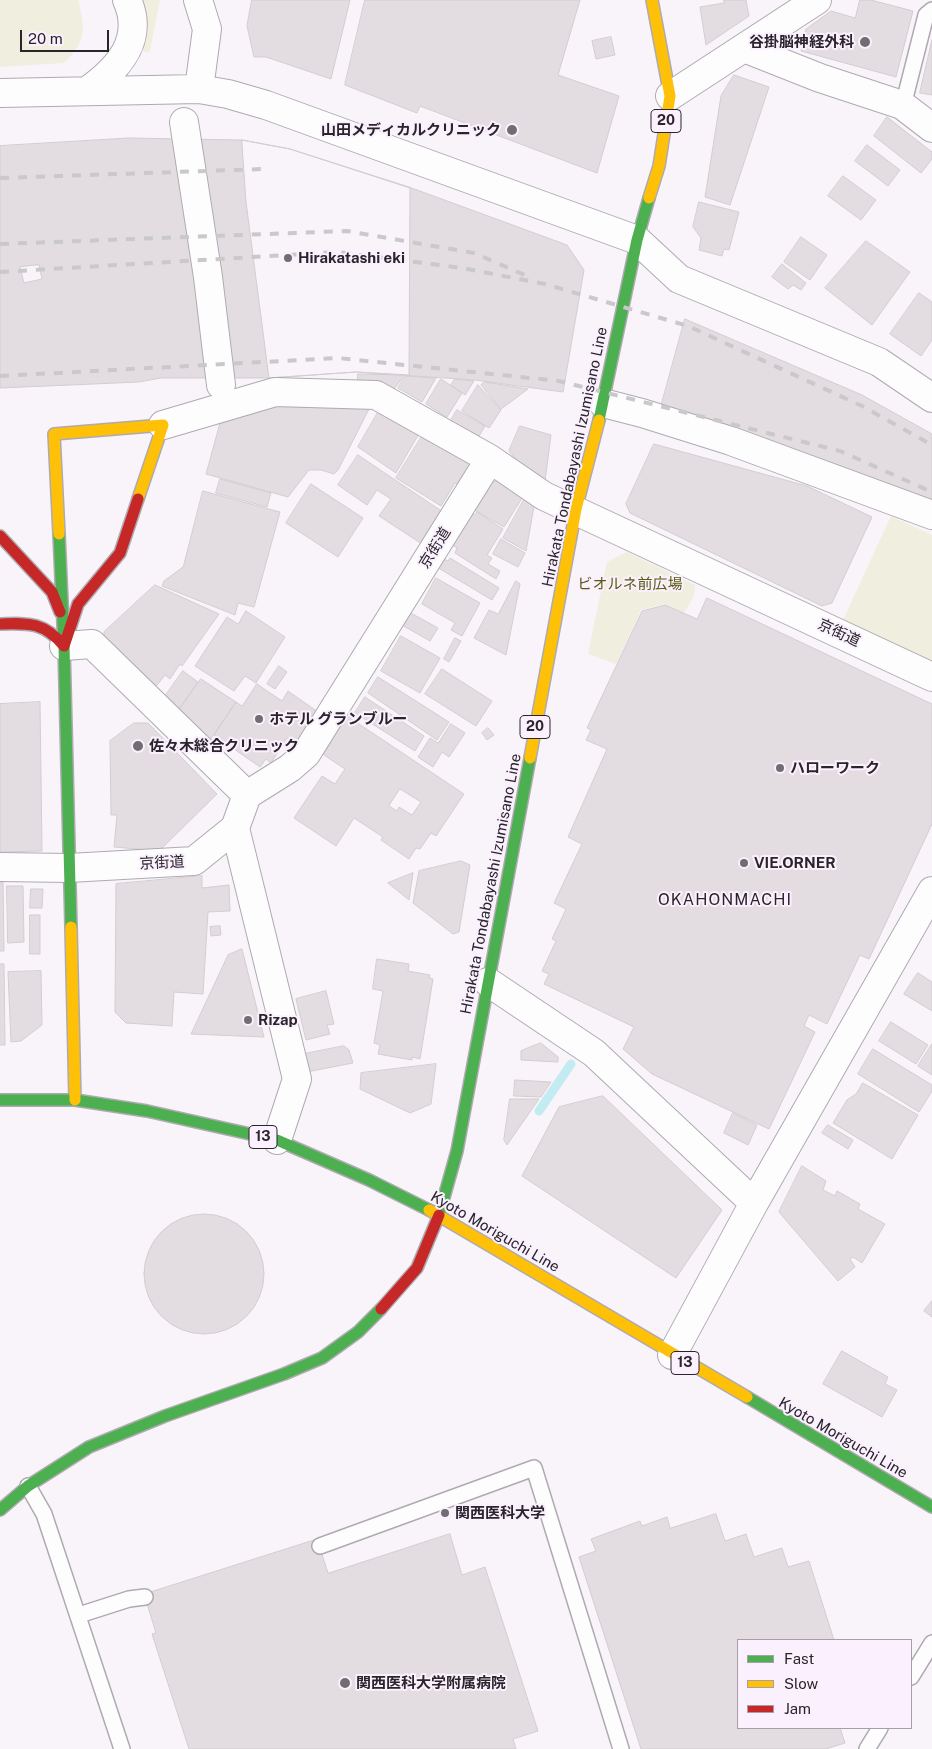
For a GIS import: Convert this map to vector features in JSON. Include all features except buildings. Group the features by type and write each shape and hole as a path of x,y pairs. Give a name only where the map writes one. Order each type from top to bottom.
{"main road":[{"name":"Hirakata Tondabayashi Izumisano Line","path":"0,1510 28,1486 89,1447 165,1416 284,1374 322,1358 358,1332 391,1299 416,1268 439,1215 457,1151 576,509 603,404 636,240 659,166 670,96 652,0"},
{"path":"64,646 78,604 120,553 163,426 54,434 64,646 75,1100"},
{"path":"0,536 52,592 59,605 64,646"},
{"path":"0,624 42,625 55,634 64,646"},
{"name":"Kyoto Moriguchi Line","path":"0,1100 75,1100 148,1111 277,1140 369,1180 439,1215 672,1355 932,1507"}],"street":[{"path":"87,91 108,76 124,55 130,40 134,16 127,0"},
{"path":"198,0 207,29 199,89"},
{"path":"670,96 817,0"},
{"path":"744,48 820,78 902,105 932,128"},
{"path":"0,93 199,89 228,94 266,105 636,240 679,279 879,362 932,398"},
{"path":"184,122 208,277 221,385"},
{"path":"163,426 275,392 376,395 490,459"},
{"path":"603,404 642,413 731,441 932,515"},
{"name":"京街道","path":"0,868 69,868 194,861 234,828 247,795 290,768 306,754 490,459 544,496 576,509 932,677"},
{"path":"64,646 92,644 247,795"},
{"path":"234,828 297,1078 277,1140"},
{"path":"672,1355 754,1203 932,891"},
{"path":"488,982 594,1053 754,1203"}],"lane":[{"path":"902,105 926,15 932,10"},
{"path":"320,1546 534,1468 621,1749"},
{"path":"28,1486 44,1514 122,1749"},
{"path":"79,1615 129,1599 145,1597"},
{"path":"912,1675 932,1643"},
{"path":"866,1749 879,1729"}],"green space":[{"path":"0,0 78,0 83,27 77,48 64,63 0,67"},
{"path":"142,0 160,0 150,51 147,53 143,51 146,17"},
{"path":"891,516 932,535 932,662 843,620"},
{"name":"ビオルネ前広場","path":"627,552 695,585 694,596 684,613 664,604 641,610 616,664 588,654 607,562"}],"waterway":[{"path":"539,1111 571,1064"}],"railway":[{"path":"0,178 263,169"},
{"path":"0,244 347,231 474,253 527,276"},
{"path":"0,272 338,252 462,268 545,284 688,326 862,406 932,445"},
{"path":"0,376 338,358 559,381 840,451 932,492"}],"traffic: fast":[{"path":"599,420 637,240 649,198"},
{"path":"59,534 64,646 71,927"},
{"path":"439,1215 457,1151 530,758"},
{"path":"0,1100 75,1100 147,1111 277,1140 369,1180 429,1210"},
{"path":"0,1510 28,1486 89,1447 165,1416 284,1374 322,1358 358,1332 381,1309"},
{"path":"747,1397 932,1507"}],"traffic: slow":[{"path":"649,198 659,166 670,96 652,0"},
{"path":"530,758 576,509 599,420"},
{"path":"59,534 54,434 163,425 138,499"},
{"path":"71,927 75,1100"},
{"path":"429,1210 747,1397"}],"traffic: jam":[{"path":"64,646 78,604 120,553 138,499"},
{"path":"0,536 52,592 60,612"},
{"path":"0,624 28,624 43,628 50,632 64,646"},
{"path":"381,1309 417,1268 439,1215"}],"place":[{"name":"谷掛脳神経外科","path":"865,42"},
{"name":"山田メディカルクリニック","path":"512,130"},
{"name":"Hirakatashi eki","path":"288,258"},
{"name":"ホテル グランブルー","path":"259,719"},
{"name":"佐々木総合クリニック","path":"138,746"},
{"name":"ハローワーク","path":"780,768"},
{"name":"VIE.ORNER","path":"744,863"},
{"name":"Rizap","path":"248,1020"},
{"name":"関西医科大学","path":"445,1513"},
{"name":"関西医科大学附属病院","path":"345,1683"}],"district":[{"name":"OKAHONMACHI","path":"725,900"}]}
